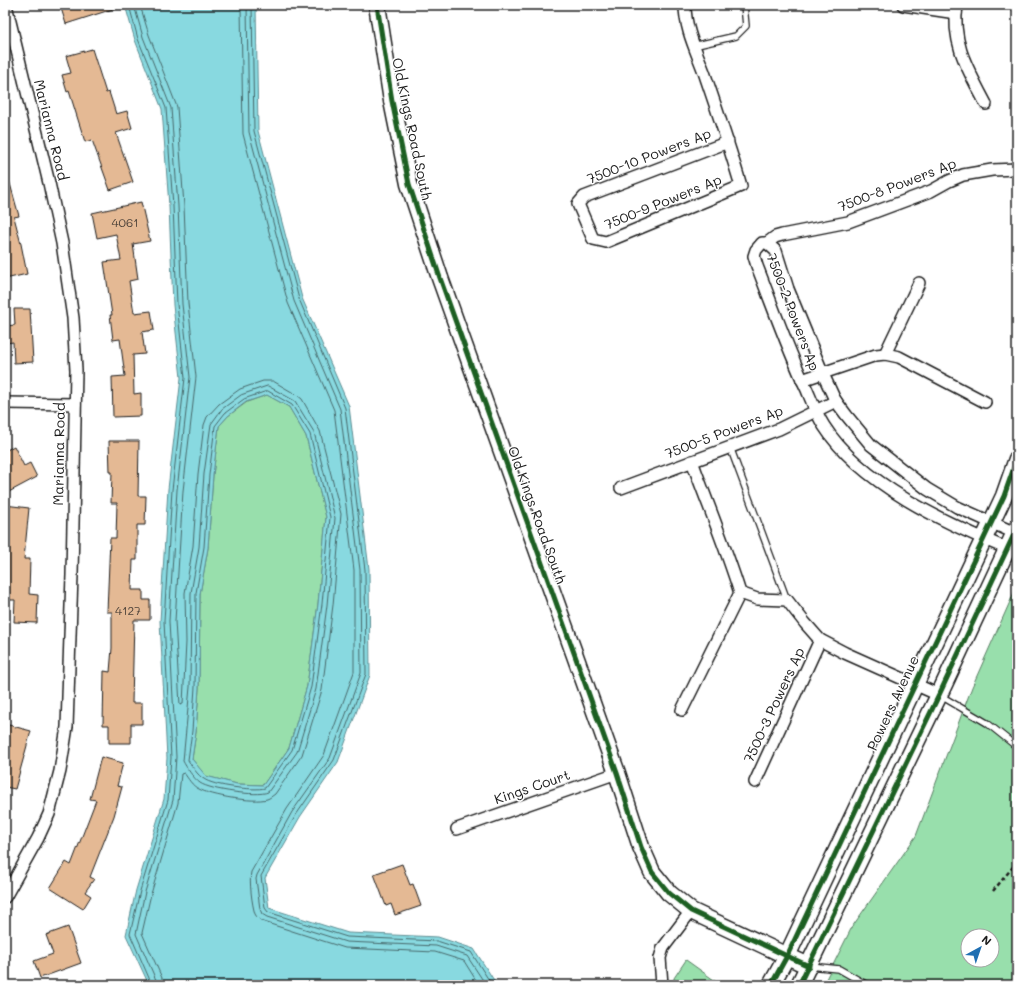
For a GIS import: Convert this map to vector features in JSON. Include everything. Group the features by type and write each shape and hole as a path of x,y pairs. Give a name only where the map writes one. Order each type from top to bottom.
{"street":[{"name":"Marianna Road","path":"5,897 38,838 49,814 60,771 67,727 76,370 73,318 62,243 6,5"},
{"name":"Old Kings Road South","path":"377,5 392,101 409,184 440,278 617,773 641,847 652,872 669,893 691,911 809,966"},
{"path":"685,5 687,23 693,46 728,142"},
{"path":"903,5 957,9 958,41 963,60 986,104"},
{"name":"7500-9 Powers Ap","path":"584,220 593,240 606,242 741,186 728,142"},
{"name":"7500-10 Powers Ap","path":"584,220 578,204 584,197 728,142"},
{"name":"7500-8 Powers Ap","path":"767,243 775,237 782,235 848,222 931,190 963,175 992,170 1017,169"},
{"name":"7500-2 Powers Ap","path":"1008,549 935,516 880,483 853,461 830,435 823,425 802,380 754,256 762,243 767,243 776,251 788,289 823,374 836,401 871,445 927,490 990,523 1016,531"},
{"path":"885,354 920,283"},
{"path":"802,380 876,355 885,354 899,357 985,402"},
{"name":"7500-5 Powers Ap","path":"621,488 778,429 836,401"},
{"path":"5,403 75,404"},
{"name":"Powers Avenue","path":"787,956 1004,496 1017,459"},
{"path":"682,710 740,592 692,461"},
{"path":"799,985 939,695 1016,531"},
{"path":"740,592 757,598 787,600 820,640 845,653 939,695"},
{"name":"7500-3 Powers Ap","path":"755,782 820,640"},
{"name":"Kings Court","path":"457,829 617,773"},
{"path":"662,985 660,958 663,948 691,911"},
{"path":"770,985 787,956"}],"lane":[{"path":"693,46 736,36 746,26 744,5"},
{"path":"730,447 787,600"},
{"path":"939,695 987,723 1017,747"},
{"path":"809,966 839,969 867,985"}],"path":[{"path":"993,891 1017,862"}],"green space":[{"path":"267,395 289,407 306,436 326,517 318,604 307,686 289,748 263,785 237,784 205,776 192,759 196,732 199,688 200,594 208,548 213,475 219,426 228,416 247,402"},
{"path":"1017,586 1017,985 823,985 852,927 916,836 972,687"},
{"path":"686,960 721,985 674,985 674,978"}],"water":[{"path":"125,5 256,5 258,131 302,298 349,406 369,569 370,675 338,762 300,817 265,878 269,908 348,933 438,937 474,949 497,985 149,985 126,935 136,890 164,799 167,758 160,621 168,489 181,378 173,305 169,206 162,109 135,40","holes":["267,395 289,407 306,436 326,517 318,604 307,686 289,748 263,785 237,784 206,776 192,759 196,732 199,688 200,594 208,548 213,475 219,426 228,416 246,402"]}],"building":[{"path":"60,5 115,5 116,8 66,24"},
{"path":"92,49 106,93 109,92 116,114 127,111 132,128 116,133 133,182 110,190 92,140 85,142 69,91 67,92 62,75 71,73 66,56"},
{"path":"5,180 9,180 19,216 14,217 27,274 5,279"},
{"path":"141,202 150,241 133,244 138,279 129,281 134,313 151,311 154,330 142,332 145,354 133,355 134,394 141,393 141,416 113,417 112,377 125,376 120,339 113,340 110,315 112,315 104,262 121,260 116,234 97,238 92,213"},
{"path":"14,309 30,309 33,362 14,363 13,342 7,343 6,326 15,325"},
{"path":"109,441 139,441 138,496 146,496 145,525 137,525 137,560 133,560 132,590 143,590 143,600 150,600 150,620 134,620 132,703 142,703 142,724 131,724 131,743 109,743 109,725 103,725 104,671 110,672 112,648 112,612 107,612 110,538 116,538 117,503 111,503 112,472 110,472"},
{"path":"14,446 24,466 30,463 37,477 5,494 5,451"},
{"path":"5,505 29,508 24,559 30,559 29,594 38,595 37,623 14,622 15,600 5,600"},
{"path":"5,724 31,731 15,789 5,787"},
{"path":"101,757 123,763 117,786 122,787 114,816 90,877 94,879 85,892 91,896 83,909 50,888 66,862 71,865 96,800 90,799"},
{"path":"402,864 410,885 413,884 421,906 395,915 391,904 386,906 374,874"},
{"path":"68,927 81,963 40,978 34,961 53,954 46,935"}],"cycle path":[{"path":"377,5 392,101 409,184 440,278 617,773 641,847 652,872 669,893 691,911 809,966"},
{"path":"771,985 787,956 1004,496 1017,459"},
{"path":"799,985 939,695 1017,528"}]}
